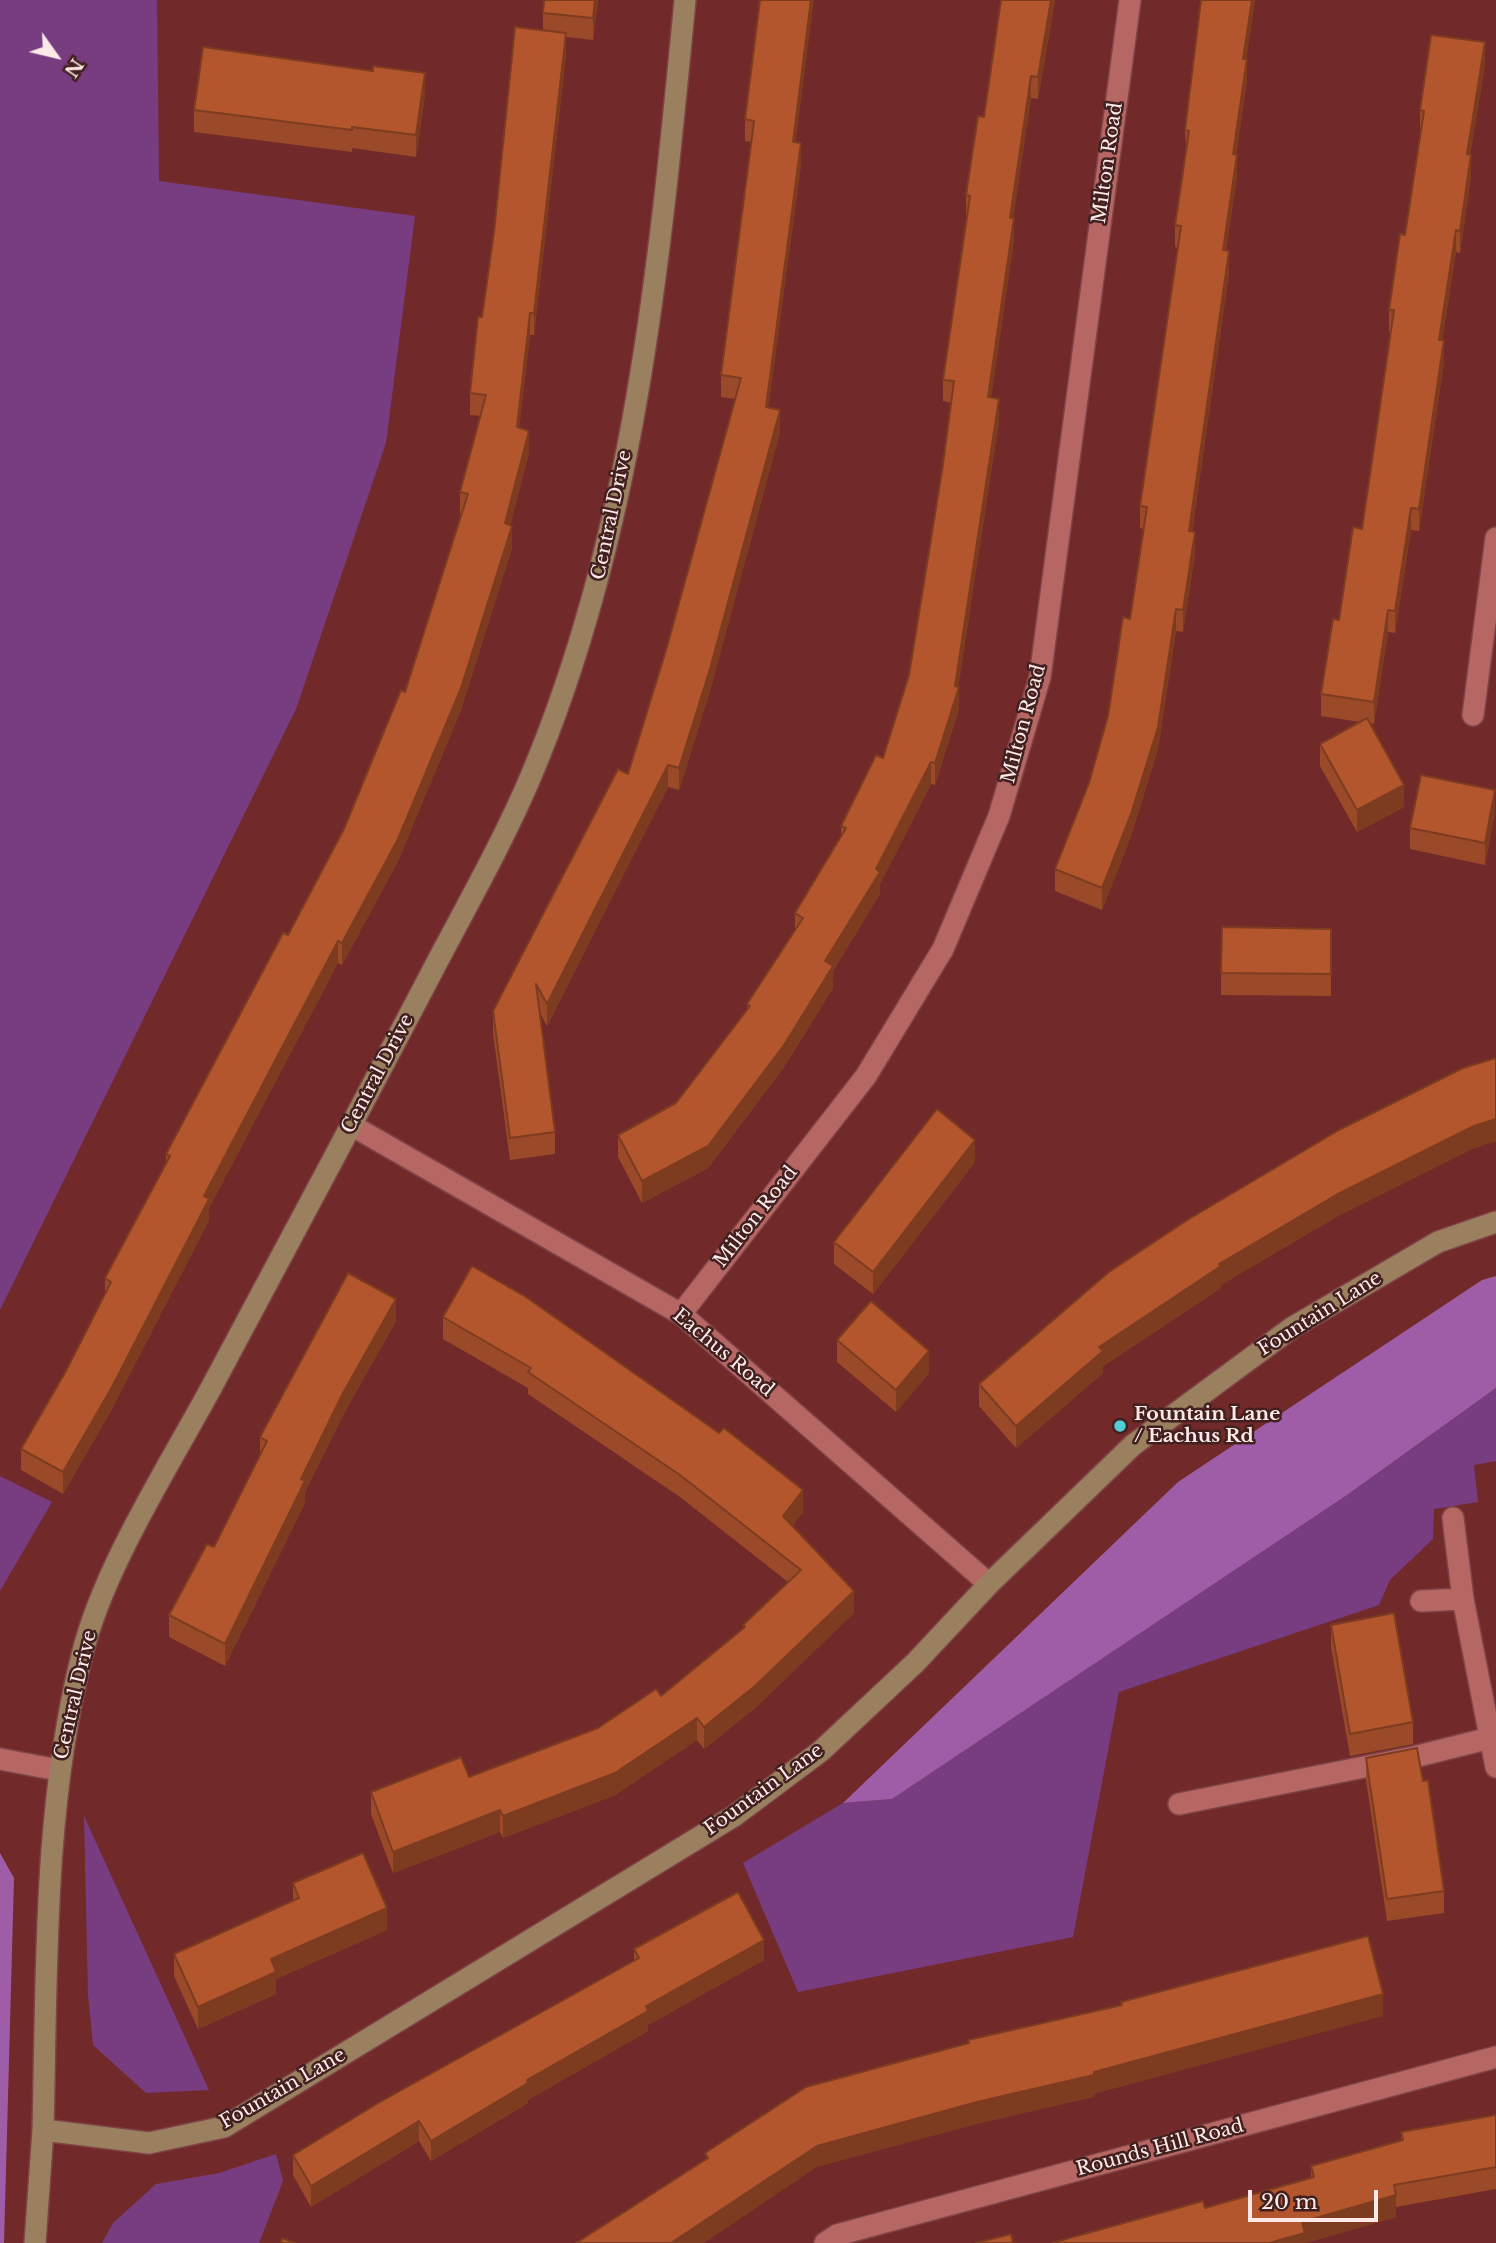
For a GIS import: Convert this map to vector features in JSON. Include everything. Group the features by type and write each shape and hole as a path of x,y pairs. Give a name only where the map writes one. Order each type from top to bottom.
{"street":[{"name":"Central Drive","path":"43,2130 58,1770 82,1653 98,1605 531,777 607,555 667,192 685,0"},
{"name":"Milton Road","path":"681,1314 866,1076 943,949 999,816 1040,677 1130,0"},
{"path":"1474,715 1496,538"},
{"name":"Eachus Road","path":"351,1125 681,1314 989,1584"},
{"name":"Fountain Lane","path":"43,2130 149,2143 224,2127 734,1816 821,1751 915,1662 989,1584 1133,1445 1293,1327 1438,1242 1496,1222"},
{"path":"1453,1518 1463,1599 1496,1767"},
{"path":"1421,1601 1463,1599"},
{"path":"1179,1804 1414,1757 1490,1738"},
{"path":"0,1759 58,1770"},
{"name":"Rounds Hill Road","path":"825,2243 837,2235 1496,2057"},
{"path":"35,2243 43,2130"}],"shaded area":[{"path":"0,0 157,0 159,181 415,216 386,443 296,709 0,1310"},
{"path":"1496,1276 1496,1388 1347,1495 892,1799 843,1803 1178,1482 1482,1280"},
{"path":"1496,1388 1496,1461 1474,1465 1478,1502 1434,1509 1433,1539 1390,1580 1379,1605 1119,1692 1073,1937 798,1992 743,1863 843,1803 892,1799 1347,1495"},
{"path":"0,1476 52,1502 0,1591"},
{"path":"84,1816 209,2090 146,2093 93,2045 88,1995"},
{"path":"0,1853 14,1878 4,2243 0,2243"},
{"path":"276,2154 283,2181 259,2243 102,2243 113,2223 156,2184 219,2173"}],"building":[{"path":"544,0 595,0 593,18 543,13"},
{"path":"760,0 811,0 793,142 801,143 766,407 780,410 710,669 679,768 668,765 547,1004 536,984 555,1132 510,1138 493,1011 618,769 628,774 667,647 741,378 721,375 754,121 745,119"},
{"path":"1001,0 1051,0 1038,77 1031,76 1010,218 1014,218 988,397 999,399 955,686 959,687 935,763 931,762 876,869 880,872 825,961 833,966 784,1045 708,1146 642,1181 618,1135 676,1103 750,1006 747,1004 803,918 795,913 846,828 841,826 876,755 883,758 909,675 954,381 943,380 970,196 966,195 978,116 984,117"},
{"path":"1201,0 1252,0 1243,59 1247,59 1233,154 1237,155 1223,250 1229,251 1189,531 1195,532 1183,610 1176,609 1158,727 1131,814 1102,888 1055,869 1089,783 1108,716 1123,617 1130,619 1147,507 1140,506 1181,226 1175,225 1189,131 1185,130"},
{"path":"515,27 566,33 534,313 530,313 517,427 529,431 505,523 512,526 461,688 398,839 342,943 338,941 204,1196 209,1199 112,1387 63,1472 21,1449 66,1371 111,1282 105,1278 170,1156 166,1154 283,933 288,935 344,829 401,690 405,692 468,494 460,492 486,395 470,393 478,317 482,317 494,232"},
{"path":"1431,35 1485,42 1467,154 1471,155 1460,231 1456,230 1439,340 1444,340 1419,509 1411,508 1395,611 1388,610 1374,702 1321,694 1333,619 1339,620 1353,527 1362,529 1394,310 1389,310 1400,234 1405,235 1424,111 1420,110"},
{"path":"203,47 373,71 373,66 425,73 416,135 352,127 352,130 194,110"},
{"path":"1367,718 1404,785 1357,810 1320,744"},
{"path":"1421,775 1495,790 1485,843 1410,828"},
{"path":"1222,927 1331,929 1331,974 1221,973"},
{"path":"1496,1058 1496,1119 1474,1126 1336,1195 1219,1264 1221,1266 1099,1347 1103,1351 1016,1426 979,1384 1109,1272 1189,1219 1339,1130 1463,1068"},
{"path":"937,1109 975,1140 873,1272 834,1242"},
{"path":"472,1266 526,1297 719,1433 724,1428 803,1490 783,1516 854,1591 755,1686 704,1727 697,1718 615,1773 503,1816 500,1810 393,1852 371,1792 461,1757 469,1777 598,1728 656,1689 661,1696 745,1627 743,1625 801,1570 680,1475 528,1372 531,1368 443,1317"},
{"path":"348,1273 396,1299 343,1393 301,1479 305,1481 225,1644 169,1615 207,1544 214,1547 267,1441 260,1437"},
{"path":"871,1301 929,1351 896,1390 837,1340"},
{"path":"1394,1613 1413,1722 1350,1734 1331,1625"},
{"path":"1417,1748 1423,1781 1428,1780 1444,1891 1387,1899 1366,1758"},
{"path":"363,1853 387,1908 271,1959 276,1972 198,2007 174,1954 299,1898 293,1883"},
{"path":"738,1892 764,1940 646,2006 648,2011 527,2080 528,2083 431,2141 419,2121 311,2186 293,2155 380,2102 639,1958 634,1949"},
{"path":"1368,1936 1383,1994 1094,2072 1094,2075 977,2102 817,2146 671,2243 576,2243 708,2158 705,2153 806,2087 969,2043 968,2040 1122,2005 1121,2002"},
{"path":"1496,2115 1496,2167 1394,2185 1396,2195 1302,2222 1305,2233 1269,2243 1052,2243 1203,2201 1205,2208 1314,2177 1311,2166 1403,2140 1401,2132"},
{"path":"1011,2234 1013,2243 976,2243"},
{"path":"282,2238 295,2243 281,2243"}],"place":[{"name":"Fountain Lane / Eachus Rd","path":"1120,1426"}]}
